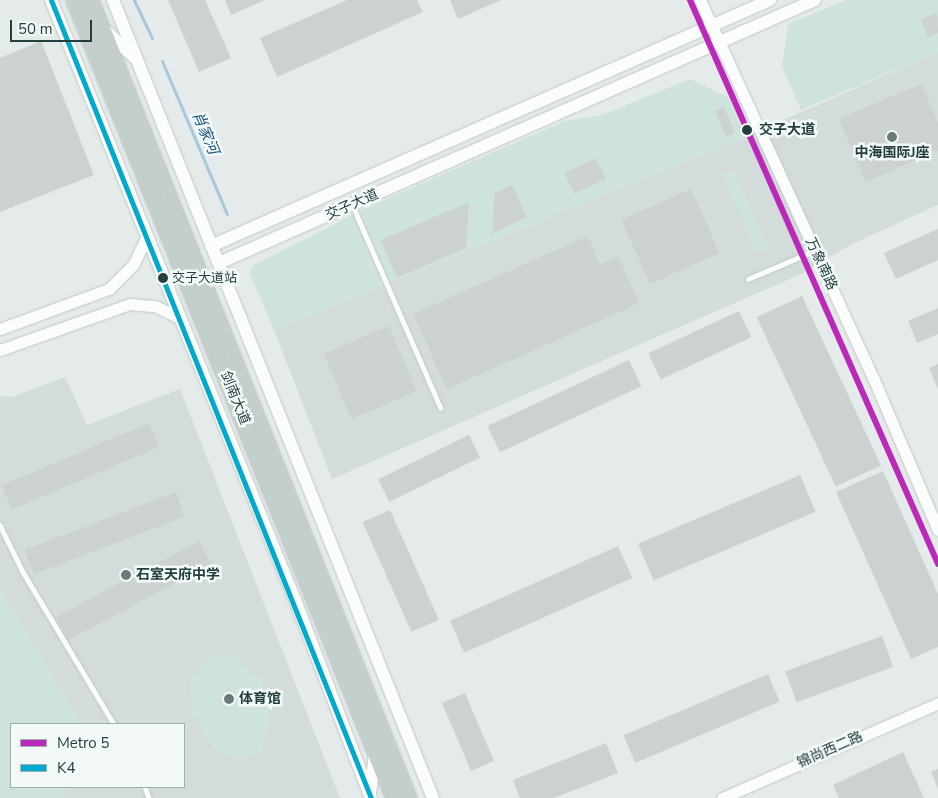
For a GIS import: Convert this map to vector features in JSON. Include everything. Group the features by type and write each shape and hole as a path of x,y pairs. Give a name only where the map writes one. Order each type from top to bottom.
{"highway":[{"name":"剑南大道","path":"73,0 110,87 376,751 393,798"},
{"name":"剑南大道","path":"91,0 409,798"}],"main road":[{"path":"51,0 107,134 178,317 295,600 370,797"},
{"path":"113,0 433,798"},
{"name":"交子大道","path":"212,246 770,0"},
{"name":"交子大道","path":"219,263 720,44 815,0"},
{"path":"103,29 137,59"},
{"path":"107,134 110,87"},
{"path":"370,797 376,751"}],"street":[{"name":"万象南路","path":"700,0 815,251 938,530"},
{"path":"0,329 109,289 133,265 147,236"},
{"path":"0,350 130,304 155,306 178,317"},
{"name":"锦尚西二路","path":"722,798 938,703"}],"lane":[{"path":"352,205 441,408"},
{"path":"748,279 815,251"},
{"path":"0,524 22,572 113,723"}],"shaded area":[{"path":"938,52 938,205 854,243 799,275 332,479 274,330 745,137"},
{"name":"石室天府中学","path":"65,377 87,425 180,389 340,798 0,798 0,396 12,397"}],"green space":[{"path":"846,0 938,0 938,52 801,110 782,67 788,24"},
{"path":"690,79 729,98 745,137 274,330 250,274 252,266 368,207 565,121 604,114"},
{"path":"733,170 768,249 757,254 722,175"},
{"path":"0,588 81,723 10,723 10,788 72,788 61,798 0,798"},
{"name":"体育馆","path":"236,657 263,683 269,721 261,753 239,759 216,752 192,715 191,680 208,658"}],"building":[{"path":"168,0 205,0 231,58 199,72"},
{"path":"225,0 265,0 231,15"},
{"path":"347,0 417,0 423,12 277,77 260,38"},
{"path":"450,0 501,0 458,19"},
{"path":"937,13 938,33 928,37 921,19"},
{"path":"41,41 94,175 0,212 0,58"},
{"name":"中海国际J座","path":"921,84 938,123 938,150 866,182 839,119"},
{"path":"724,107 735,133 726,137 715,111"},
{"path":"596,158 606,179 574,194 564,173"},
{"path":"512,185 527,217 492,234 495,193"},
{"path":"691,189 719,253 650,284 622,220"},
{"path":"469,202 466,248 397,278 381,240"},
{"path":"938,229 938,260 896,279 884,253"},
{"path":"588,236 600,264 618,256 639,303 447,389 413,314"},
{"path":"802,296 881,465 836,487 757,317"},
{"path":"938,308 938,334 917,343 908,321"},
{"path":"739,311 751,337 661,380 648,353"},
{"path":"389,326 417,391 351,419 324,354"},
{"path":"629,360 641,386 500,452 488,426"},
{"path":"938,364 938,389 929,368"},
{"path":"149,423 159,447 12,509 2,486"},
{"path":"469,435 480,457 389,502 378,479"},
{"path":"883,471 938,594 938,647 911,659 836,492"},
{"path":"800,475 816,512 654,581 638,544"},
{"path":"176,492 185,516 34,574 25,550"},
{"path":"390,510 439,620 411,632 363,522"},
{"path":"199,541 211,564 68,640 56,617"},
{"path":"618,546 632,578 464,653 450,621"},
{"path":"882,636 893,667 796,702 785,671"},
{"path":"768,674 780,702 635,763 623,735"},
{"path":"465,693 494,761 471,771 442,703"},
{"path":"606,743 618,773 554,798 520,798 513,780"},
{"path":"903,752 924,798 839,798 833,785"},
{"path":"938,769 938,789 931,772"}],"waterway":[{"name":"肖家河","path":"134,0 152,38"},
{"name":"肖家河","path":"162,61 227,214"}],"metro line":[{"name":"5","path":"690,0 938,564"}],"transit line":[{"name":"K4","path":"51,0 371,798"}],"place":[{"name":"交子大道","path":"747,130"},
{"name":"中海国际J座","path":"892,137"},
{"name":"交子大道站","path":"163,278"},
{"name":"石室天府中学","path":"126,575"},
{"name":"体育馆","path":"229,699"}]}
